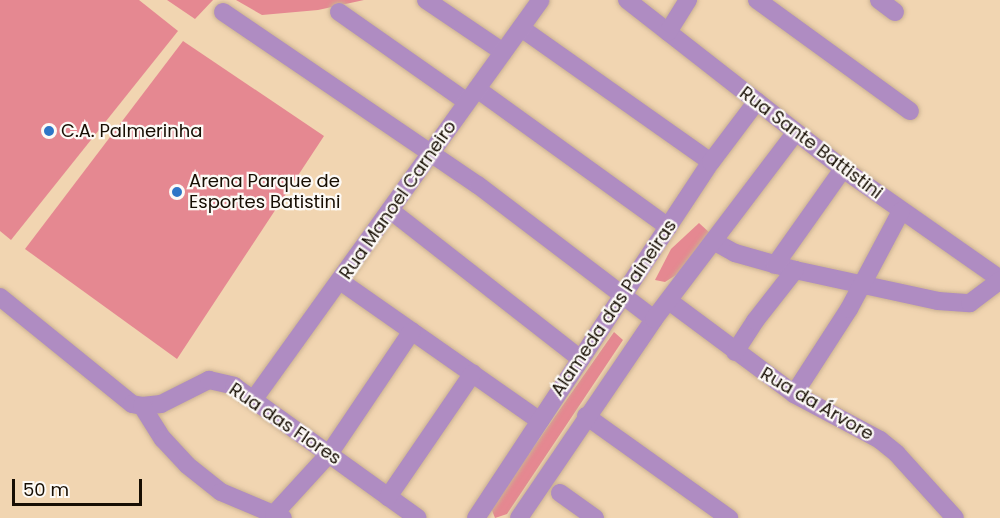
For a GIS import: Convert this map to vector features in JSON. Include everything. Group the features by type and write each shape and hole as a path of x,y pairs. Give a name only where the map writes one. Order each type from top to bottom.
{"street":[{"path":"426,0 503,52"},
{"name":"Rua Sante Battistini","path":"627,0 795,133 1000,280"},
{"path":"668,33 688,0"},
{"path":"757,0 910,111"},
{"path":"879,0 896,12"},
{"name":"Rua Manoel Carneiro","path":"254,399 539,1"},
{"path":"223,12 478,185 654,319"},
{"path":"339,12 472,96 668,228"},
{"path":"521,28 711,162"},
{"name":"Alameda das Paineiras","path":"476,518 711,162 757,101"},
{"name":"Alameda das Paineiras","path":"519,518 586,416 654,319 715,242 795,133"},
{"path":"775,265 843,169"},
{"path":"390,210 581,359"},
{"path":"794,394 849,309 901,211"},
{"path":"715,242 735,253 775,265 911,297 959,303 976,300 1000,280"},
{"path":"735,352 755,321 795,270"},
{"path":"340,281 540,420"},
{"path":"0,297 124,398 142,406 163,439 187,465 221,492 278,516 329,454 412,331"},
{"name":"Rua da Árvore","path":"669,302 794,394 880,440 897,454 955,518"},
{"path":"388,497 472,373"},
{"name":"Rua das Flores","path":"142,406 161,404 209,380 234,386 418,518"},
{"path":"586,416 729,518"},
{"path":"560,494 595,518"}],"shaded area":[{"name":"C.A. Palmerinha","path":"0,0 139,0 178,31 11,240 0,231"},
{"path":"167,0 213,0 195,19"},
{"path":"236,0 364,0 318,10 262,15"},
{"name":"Arena Parque de Esportes Batistini","path":"183,41 324,136 177,359 25,249"},
{"path":"699,223 711,234 684,270 665,282 655,280 671,249"},
{"path":"614,332 623,340 507,514 495,518 491,508"}],"place":[{"name":"C.A. Palmerinha","path":"49,131"},
{"name":"Arena Parque de Esportes Batistini","path":"177,192"}]}
